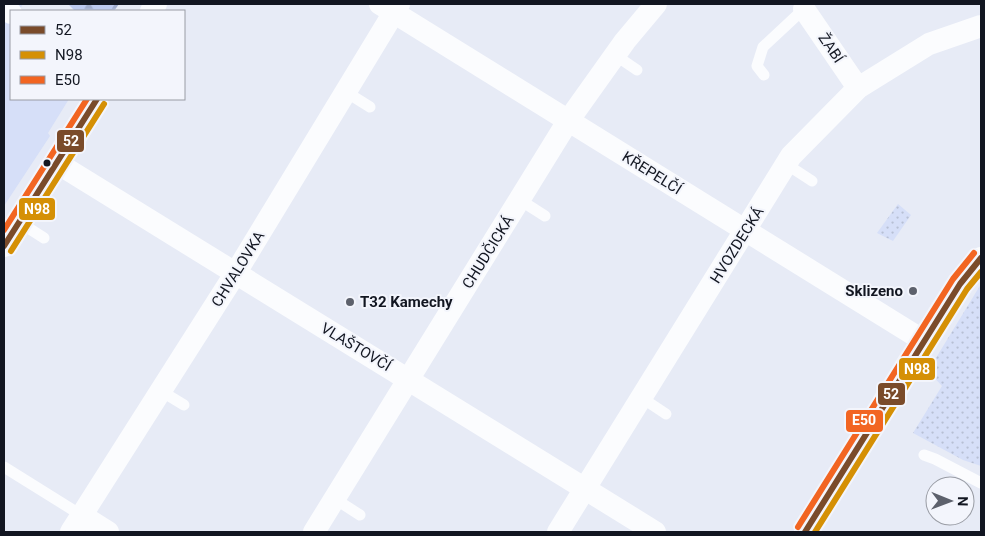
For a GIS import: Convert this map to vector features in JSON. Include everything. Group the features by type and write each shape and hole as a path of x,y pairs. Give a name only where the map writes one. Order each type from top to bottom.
{"street":[{"name":"CHUDČICKÁ","path":"314,532 568,121 615,55 656,4"},
{"name":"ŽABÍ","path":"807,6 858,88"},
{"name":"CHVALOVKA","path":"76,524 236,274 346,92 391,7"},
{"name":"KŘEPELČÍ","path":"391,7 568,121 924,341"},
{"name":"HVOZDECKÁ","path":"558,532 791,156 858,88 929,44 981,26"},
{"path":"4,246 96,100"},
{"name":"VLAŠTOVČÍ","path":"56,163 654,532"},
{"path":"805,532 960,284 981,258"},
{"path":"76,524 108,532"}],"lane":[{"path":"764,75 758,66 763,47 807,6"},
{"path":"615,55 637,70"},
{"path":"346,92 370,107"},
{"path":"786,164 812,181"},
{"path":"520,200 545,216"},
{"path":"19,222 44,238"},
{"path":"161,391 184,405"},
{"path":"642,398 666,414"},
{"path":"924,455 981,484"},
{"path":"4,467 76,524"},
{"path":"335,499 360,514"}],"shaded area":[{"path":"4,4 23,4 20,10 10,10 10,100 68,100 48,133 50,136 4,206"},
{"path":"898,204 911,215 893,241 877,233"},
{"path":"981,284 981,466 963,460 913,433 942,386 928,371"}],"green space":[{"path":"68,4 119,4 115,10 74,10"}],"transit line":[{"name":"E50","path":"4,230 86,100"},
{"name":"52","path":"4,246 96,100"},
{"name":"N98","path":"11,251 104,104"},
{"name":"E50","path":"798,527 953,279 974,253"},
{"name":"52","path":"805,532 960,284 981,258"},
{"name":"N98","path":"815,532 967,289 981,272"}],"place":[{"name":"Sklizeno","path":"913,291"},
{"name":"T32 Kamechy","path":"350,302"}]}
